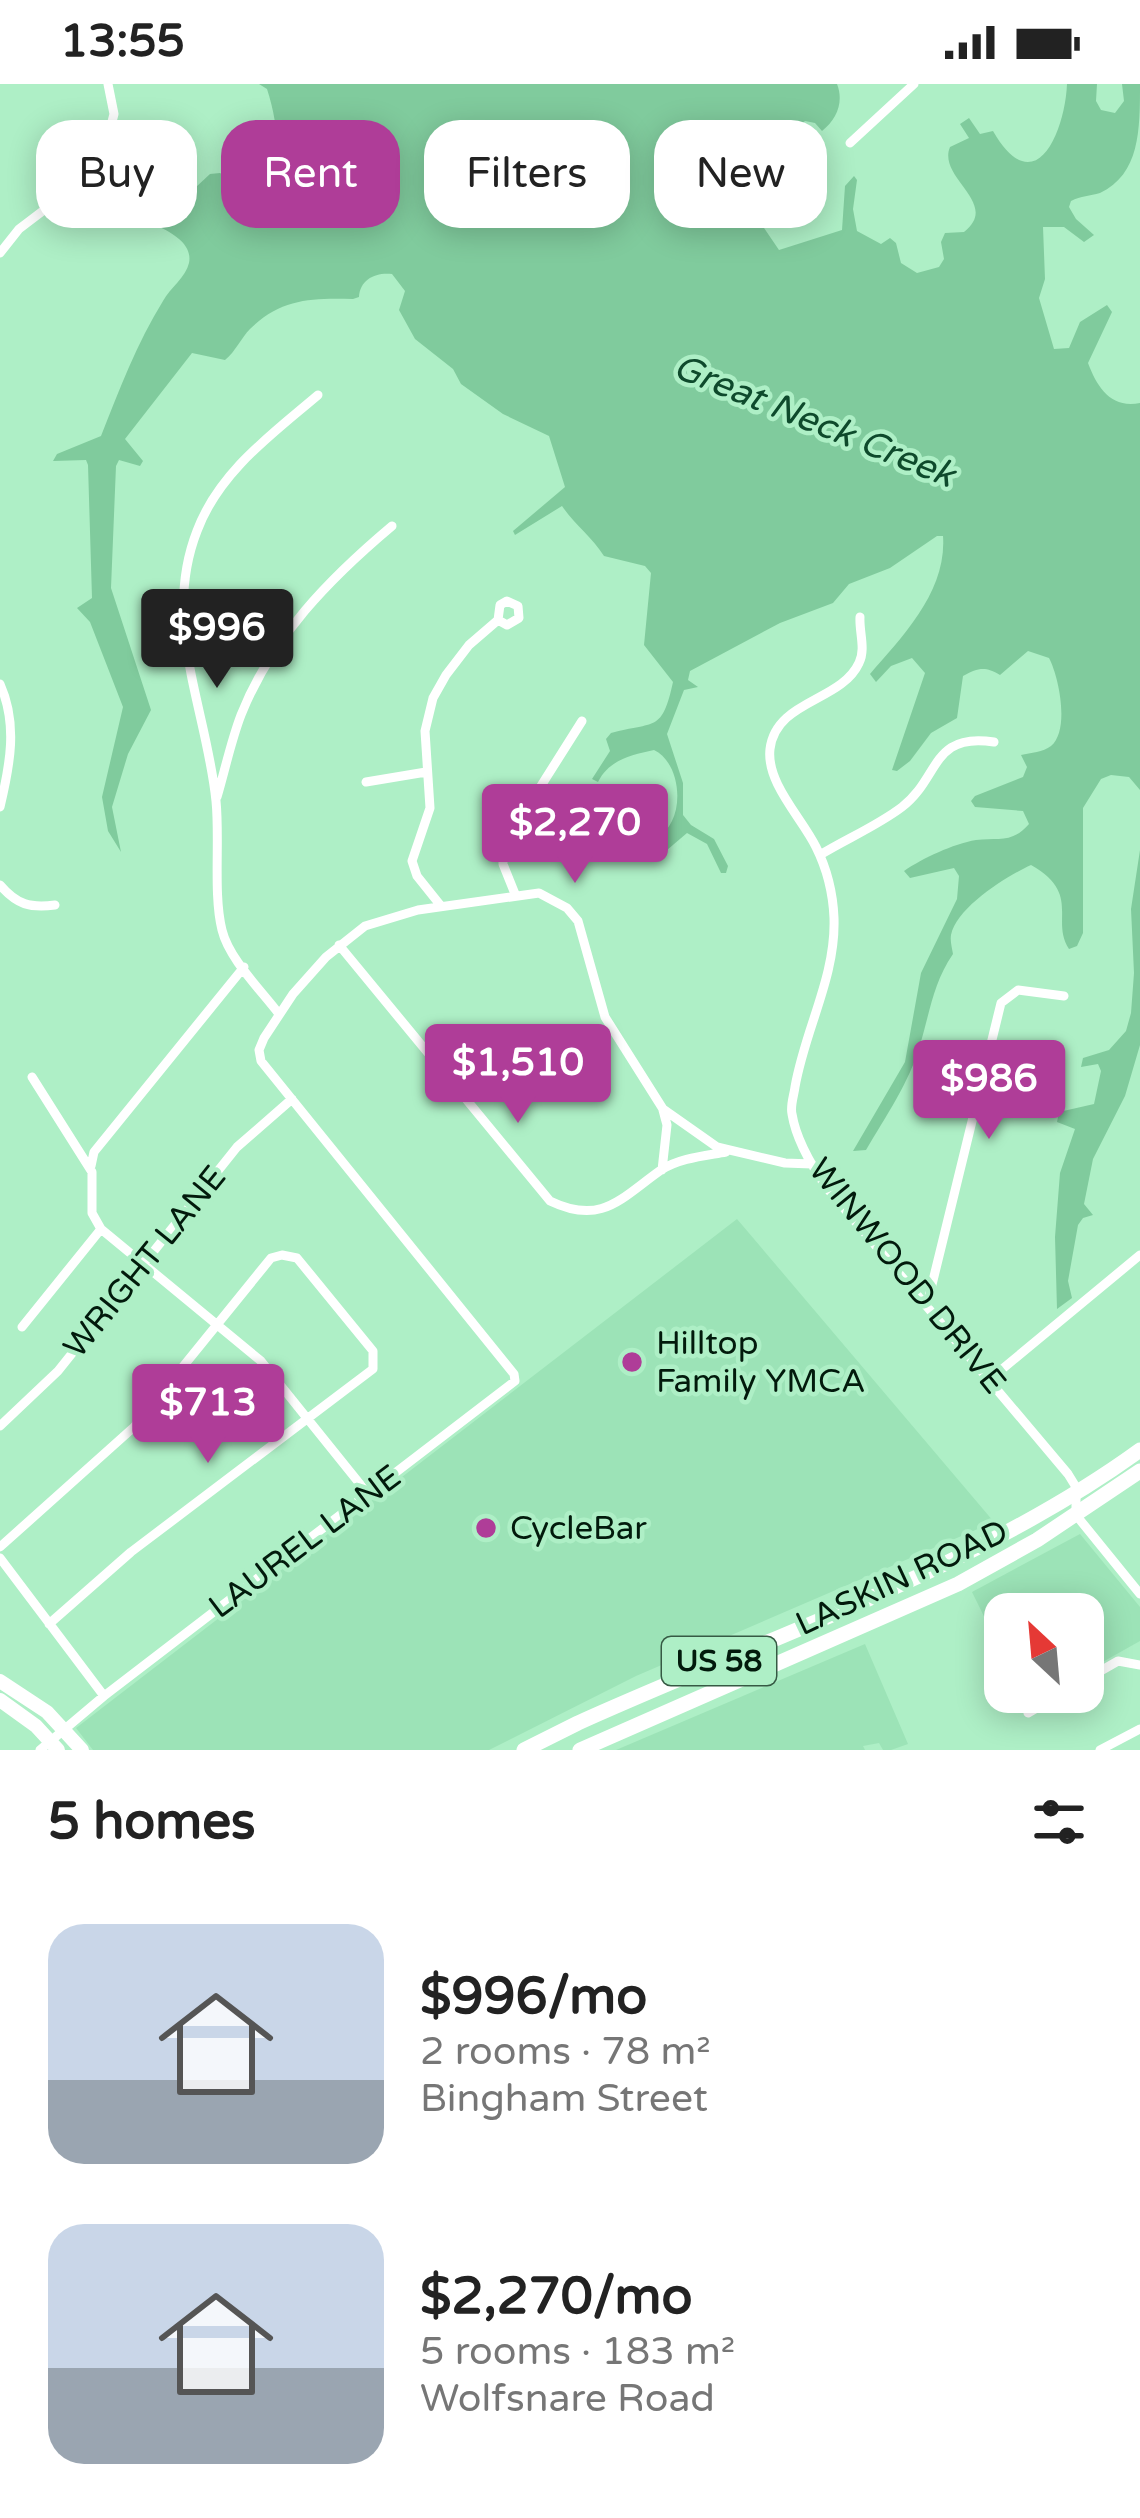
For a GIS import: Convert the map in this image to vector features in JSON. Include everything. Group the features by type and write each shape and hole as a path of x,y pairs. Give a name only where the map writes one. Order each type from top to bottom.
{"main road":[{"name":"LASKIN ROAD","path":"524,1750 967,1551 1076,1492 1140,1450"},
{"name":"LASKIN ROAD","path":"580,1750 958,1584 1076,1515 1140,1471"},
{"path":"0,1681 64,1728 82,1750"},
{"path":"0,1700 49,1746"}],"street":[{"path":"0,253 19,229 65,194 108,137 114,114 108,84"},
{"path":"850,142 914,84"},
{"path":"278,1013 222,932 216,798 182,632 187,562 197,527 224,480 318,395"},
{"path":"216,798 241,716 270,655 330,579 392,526"},
{"name":"WINWOOD DRIVE","path":"860,617 858,666 842,683 789,716 770,749 776,779 820,855 833,906 832,953 807,1034 791,1112 827,1188 1069,1474 1076,1492"},
{"path":"441,906 417,876 412,861 430,808 425,731 436,692 469,645 498,620"},
{"path":"0,684 11,760 0,807"},
{"path":"515,894 503,864 503,846 582,721"},
{"path":"820,855 906,804 952,745 970,740 994,742"},
{"path":"366,782 426,772"},
{"path":"0,885 12,899 32,908 55,904"},
{"path":"292,1099 261,1061 260,1046 278,1013 339,945 375,922 441,906 515,894 548,896 573,914 604,1017 663,1109 667,1125 662,1169"},
{"path":"339,945 550,1201 572,1211 600,1210 631,1196 662,1169 682,1160 731,1151"},
{"path":"244,967 94,1152 91,1205 100,1229 269,1369 368,1494"},
{"path":"927,1306 1001,1003 1018,990 1064,997"},
{"path":"32,1077 92,1172"},
{"name":"WRIGHT LANE","path":"0,1426 58,1371 238,1147 292,1099"},
{"name":"LAUREL LANE","path":"49,1746 104,1696 513,1385 514,1375 292,1099"},
{"path":"663,1109 706,1142 731,1151 812,1164"},
{"path":"22,1327 100,1229"},
{"path":"989,1380 1140,1255"},
{"path":"0,1547 134,1427 271,1258 298,1258 373,1351 375,1365 131,1552 49,1624"},
{"path":"1076,1492 1076,1515 1140,1594"},
{"path":"0,1558 104,1696"},
{"path":"1104,1669 1118,1661 1140,1665"},
{"path":"1100,1750 1140,1729"}],"shaded area":[{"path":"737,1219 994,1522 636,1676 489,1750 93,1750 76,1728"},
{"path":"1080,1534 1140,1607 1140,1641 1104,1661 1104,1593 984,1593 984,1616 972,1592"},
{"path":"865,1644 908,1744 891,1750 883,1750 879,1743 863,1746 865,1750 616,1750"}],"water":[{"name":"Great Neck Creek","path":"259,84 837,84 839,104 827,126 827,120 654,120 654,228 764,228 779,250 842,230 845,186 854,176 857,231 881,244 890,238 901,263 917,273 939,267 945,233 964,232 976,211 948,158 950,147 969,138 960,124 969,118 980,134 993,131 1008,152 1022,161 1034,161 1054,139 1067,84 1097,84 1101,110 1115,113 1124,101 1122,84 1140,84 1138,134 1130,162 1113,185 1071,201 1069,207 1094,235 1084,242 1064,227 1043,227 1045,279 1039,298 1054,349 1069,348 1080,322 1107,305 1112,312 1088,363 1106,394 1121,403 1140,403 1140,790 1129,777 1111,775 1101,779 1083,808 1083,933 1077,946 1069,949 1064,938 1056,886 1031,865 973,903 955,924 953,954 936,987 915,1059 866,1150 853,1151 905,1062 921,973 957,899 959,876 954,868 910,878 904,871 948,848 1011,837 1029,824 1023,811 975,807 971,801 1023,777 1027,767 1021,755 1044,750 1057,738 1061,703 1049,658 1028,651 1000,675 981,669 963,676 957,718 931,733 910,761 892,770 925,673 912,658 891,666 876,682 870,674 930,594 942,556 943,536 937,536 890,568 849,584 833,603 780,623 690,671 688,680 698,687 684,690 667,734 683,783 683,815 714,839 728,866 726,873 721,873 707,844 687,833 660,856 633,860 633,852 650,844 672,821 677,802 673,771 654,750 614,764 598,782 592,779 610,751 606,739 611,733 654,722 669,698 673,682 644,645 651,573 645,566 604,556 562,506 515,535 513,531 565,487 549,436 503,414 461,384 453,369 415,339 399,310 405,291 392,274 370,278 353,299 311,300 274,311 250,329 225,360 192,353 125,439 143,461 140,466 119,460 116,466 111,588 151,710 128,754 112,807 121,852 108,831 102,797 123,707 90,622 77,608 92,598 88,465 86,460 53,461 57,454 101,436 145,333 185,273 189,253 160,228 197,228 197,186 210,174 220,173 221,228 400,228 400,120 275,120 267,89"},
{"path":"1140,850 1140,1045 1125,1096 1093,1159 1084,1204 1093,1215 1078,1225 1068,1281 1072,1298 1057,1309 1060,1173 1075,1129 1057,1122 1059,1112 1094,1104 1101,1071 1098,1064 1081,1067 1083,1058 1109,1050 1126,1031 1134,973 1131,909"}],"place":[{"name":"Hilltop Family YMCA","path":"632,1362"},
{"name":"CycleBar","path":"486,1528"}]}
